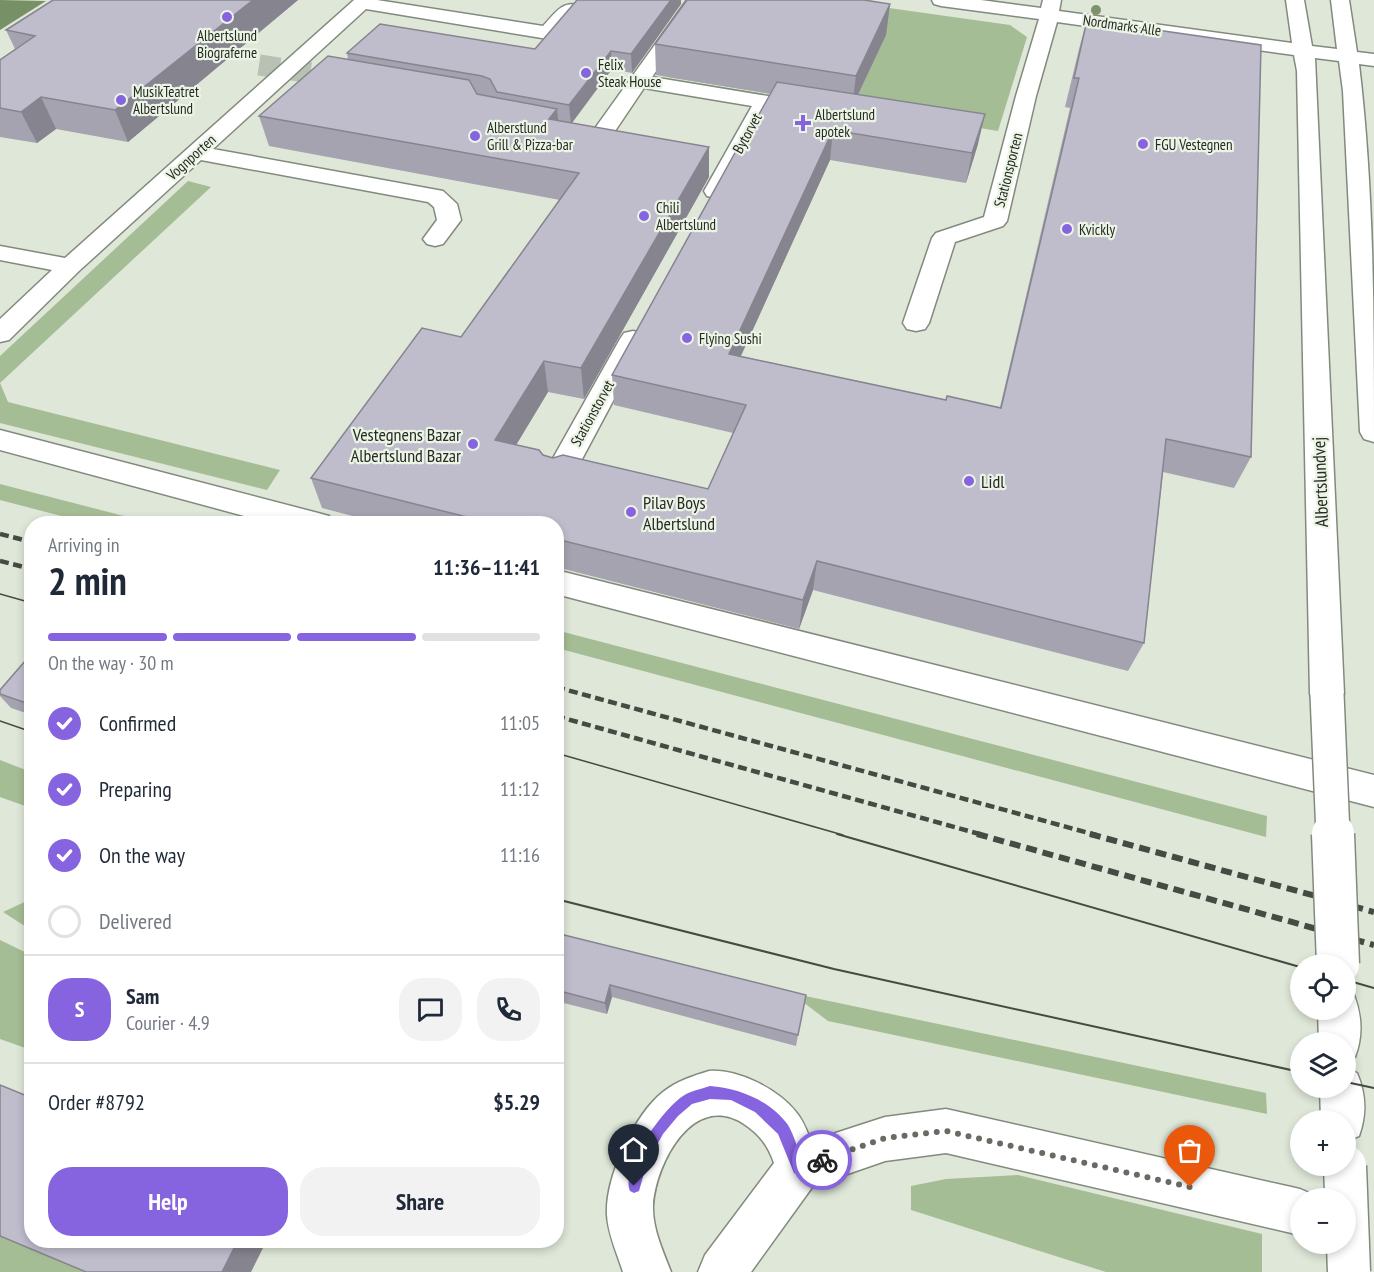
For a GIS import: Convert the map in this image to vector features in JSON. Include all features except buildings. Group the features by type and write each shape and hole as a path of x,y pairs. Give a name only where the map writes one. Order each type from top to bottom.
{"street":[{"path":"654,147 591,136 639,81 696,0"},
{"name":"Nordmarks Alle","path":"941,0 1050,8 1301,39"},
{"name":"Albertslundvej","path":"1295,0 1307,72 1338,954"},
{"path":"1340,0 1353,91 1374,432"},
{"path":"363,2 548,33 570,9"},
{"name":"Vognporten","path":"0,334 70,266 363,2"},
{"name":"Stationsporten","path":"916,323 944,238 995,221 1026,96 1045,36 1050,8"},
{"path":"1278,25 1301,39 1346,45 1374,60"},
{"path":"1346,45 1364,37"},
{"name":"Bytorvet","path":"639,81 765,101 721,159 705,210"},
{"path":"765,101 812,109"},
{"path":"196,152 435,196 445,204 449,220 435,239"},
{"path":"0,253 70,266"},
{"name":"Stationstorvet","path":"558,476 642,323"},
{"path":"0,440 288,516"},
{"path":"564,584 1374,791"},
{"path":"646,1272 633,1231 630,1206 634,1186 641,1160 658,1130 673,1112 689,1099 710,1092 732,1094 759,1107 783,1130 798,1168"},
{"path":"722,1272 798,1168 885,1138 946,1131 1290,1210"},
{"path":"1345,1176 1349,1272"},
{"path":"1356,1224 1374,1229"}],"shaded area":[{"path":"0,0 46,1 0,30"},
{"path":"721,0 832,0 1010,25 1027,37 998,131 667,77"},
{"path":"188,181 211,187 0,383 0,356"},
{"path":"0,383 8,402 280,470 267,490 0,423"},
{"path":"0,484 124,516 61,516 0,500"},
{"path":"564,632 1267,816 1266,837 564,650"},
{"path":"0,760 24,769 24,806 0,797"},
{"path":"24,902 24,926 3,912"},
{"path":"0,940 24,952 24,1048 0,1039"},
{"path":"791,993 1266,1093 1267,1114 828,1021"},
{"path":"1018,1175 1262,1234 1262,1272 1106,1272 911,1210 911,1186 946,1179"},
{"path":"0,1233 24,1243 24,1248 36,1248 94,1272 0,1272"}],"tunnel":[{"path":"259,65 311,73"}],"tram line":[{"path":"0,594 24,601"},
{"path":"0,721 24,729"},
{"path":"564,755 843,835"},
{"path":"837,834 1290,964"},
{"path":"564,901 834,969 1290,1070"},
{"path":"1356,983 1374,988"},
{"path":"1356,1084 1374,1088"}],"railway":[{"path":"0,534 24,540"},
{"path":"0,561 24,567"},
{"path":"564,689 1096,835"},
{"path":"564,718 983,835"},
{"path":"977,834 1374,945"},
{"path":"1090,834 1374,912"}],"way so far":[{"path":"822,1160 885,1138 946,1131 1190,1187"}],"place":[{"name":"Albertslund Biograferne","path":"227,17"},
{"name":"Felix Steak House","path":"586,73"},
{"name":"MusikTeatret Albertslund","path":"121,100"},
{"name":"Albertslund apotek","path":"803,123"},
{"name":"Alberstlund Grill & Pizza-bar","path":"475,136"},
{"name":"FGU Vestegnen","path":"1143,144"},
{"name":"Chili Albertslund","path":"644,216"},
{"name":"Kvickly","path":"1067,229"},
{"name":"Flying Sushi","path":"687,338"},
{"name":"Vestegnens Bazar Albertslund Bazar","path":"473,444"},
{"name":"Lidl","path":"969,481"},
{"name":"Pilav Boys Albertslund","path":"631,512"}],"route":[{"path":"634,1186 641,1160 658,1130 673,1112 689,1099 710,1092 732,1094 759,1107 783,1130 798,1168 822,1160"}]}
